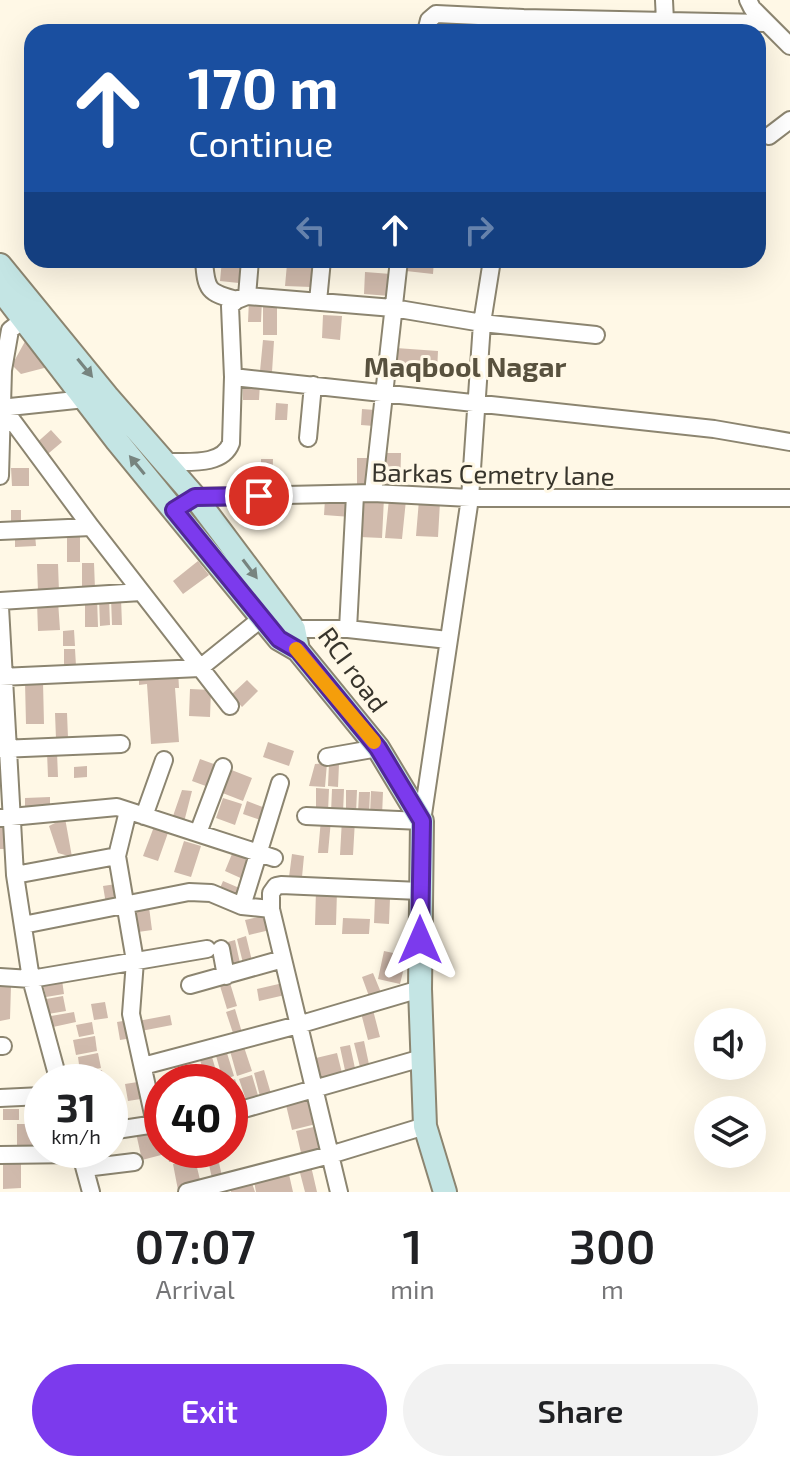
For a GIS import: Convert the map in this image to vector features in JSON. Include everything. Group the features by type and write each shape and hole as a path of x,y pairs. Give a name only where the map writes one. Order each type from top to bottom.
{"street":[{"path":"664,0 665,21"},
{"path":"753,1 765,23 790,46"},
{"path":"428,24 436,14 514,24"},
{"path":"630,24 665,21 681,24"},
{"path":"740,24 765,23"},
{"path":"769,136 790,120"},
{"name":"RCI road","path":"0,265 30,314 195,497 290,639 378,748 422,821"},
{"path":"205,268 206,282 216,295 393,308 482,323 596,335"},
{"path":"165,462 214,459 228,451 231,443 233,377 230,306 242,298 248,268"},
{"path":"318,301 321,268"},
{"path":"373,493 398,268"},
{"path":"445,1192 425,1126 420,989 422,821 470,498 482,323 491,268"},
{"path":"2,294 30,314 85,399 262,618 290,639 348,629 448,640"},
{"path":"0,476 2,369 10,330 30,314"},
{"path":"233,377 714,429 790,442"},
{"path":"308,438 313,385"},
{"path":"1,408 85,399"},
{"path":"1,408 230,706"},
{"name":"Barkas Cemetry lane","path":"195,497 373,493 470,498 790,498"},
{"path":"348,629 355,495"},
{"path":"174,510 195,497"},
{"path":"0,531 91,527"},
{"path":"0,601 141,592"},
{"path":"0,607 7,817 31,979 54,1064"},
{"path":"2,677 200,668 262,618"},
{"path":"4,749 121,744"},
{"path":"327,757 378,748"},
{"path":"144,1070 131,1014 135,961 117,856 164,760"},
{"path":"198,833 223,767"},
{"path":"242,906 267,855 280,783"},
{"path":"7,817 117,807 267,855"},
{"path":"306,816 422,821"},
{"path":"15,875 117,856"},
{"path":"339,1192 271,909 271,893 281,885 420,891"},
{"path":"23,925 201,891 242,906 271,909"},
{"path":"0,977 31,979 214,949 226,976"},
{"path":"190,985 283,959"},
{"path":"143,1066 420,989"},
{"path":"248,1108 422,1058"},
{"path":"0,1098 24,1097"},
{"path":"187,1192 330,1155 425,1126"},
{"path":"0,1155 24,1156"},
{"path":"128,1161 134,1162"},
{"path":"84,1168 91,1192"}],"building":[{"path":"221,268 249,268 248,284 220,281"},
{"path":"287,268 313,268 311,287 285,286"},
{"path":"407,268 433,268 433,274 406,271"},
{"path":"365,272 391,274 390,296 364,294"},
{"path":"249,299 262,300 261,322 248,322"},
{"path":"263,303 277,303 277,335 263,335"},
{"path":"323,315 342,316 340,340 322,338"},
{"path":"28,336 48,367 21,374 12,365"},
{"path":"263,340 274,341 272,372 260,371"},
{"path":"396,348 438,351 437,372 394,368"},
{"path":"243,383 260,384 259,400 243,400"},
{"path":"276,403 288,404 287,420 275,420"},
{"path":"362,409 375,410 374,426 361,425"},
{"path":"51,430 62,442 43,458 33,446"},
{"path":"381,453 401,453 400,489 380,489"},
{"path":"357,458 369,458 369,485 357,485"},
{"path":"261,459 273,459 272,488 261,488"},
{"path":"11,468 29,468 29,486 12,486"},
{"path":"361,497 384,498 382,538 360,537"},
{"path":"325,499 352,501 351,517 324,515"},
{"path":"389,499 406,500 402,539 385,538"},
{"path":"419,500 440,502 438,537 416,536"},
{"path":"11,510 21,510 21,527 11,527"},
{"path":"15,534 35,534 36,546 15,547"},
{"path":"67,535 80,535 80,562 67,562"},
{"path":"198,561 209,575 183,594 173,581"},
{"path":"82,563 94,563 95,589 82,590"},
{"path":"37,564 58,564 59,592 38,592"},
{"path":"85,597 97,597 98,627 85,627"},
{"path":"109,597 110,625 100,626 99,598"},
{"path":"111,598 121,598 122,625 112,625"},
{"path":"58,601 60,630 38,631 37,602"},
{"path":"74,630 75,646 63,646 63,631"},
{"path":"64,649 75,649 76,666 64,666"},
{"path":"178,670 179,688 175,688 179,742 151,744 147,684 139,685 139,673"},
{"path":"247,680 258,691 242,707 231,695"},
{"path":"25,682 43,682 44,724 26,724"},
{"path":"190,689 211,690 210,717 189,716"},
{"path":"55,713 67,713 68,738 56,739"},
{"path":"268,742 294,751 289,766 263,757"},
{"path":"47,752 57,752 58,777 48,777"},
{"path":"200,759 222,767 214,789 192,781"},
{"path":"327,763 325,787 309,786 315,764"},
{"path":"329,763 339,764 338,787 328,786"},
{"path":"87,766 87,777 74,778 74,767"},
{"path":"229,769 252,778 243,801 220,792"},
{"path":"316,788 329,789 328,812 316,811"},
{"path":"332,789 344,789 343,813 331,813"},
{"path":"182,790 192,791 184,822 173,816"},
{"path":"346,790 357,790 356,814 346,814"},
{"path":"371,791 383,792 382,816 370,815"},
{"path":"359,792 370,792 369,814 358,813"},
{"path":"50,797 50,806 25,807 25,798"},
{"path":"223,798 242,804 235,825 216,818"},
{"path":"247,801 268,809 263,821 243,814"},
{"path":"65,818 72,857 58,853 49,826"},
{"path":"321,819 331,820 328,853 318,853"},
{"path":"342,819 355,820 353,855 340,855"},
{"path":"0,823 6,823 7,849 0,849"},
{"path":"155,824 169,830 158,861 143,856"},
{"path":"184,841 201,846 191,877 174,872"},
{"path":"234,849 254,858 245,880 225,871"},
{"path":"292,854 304,856 302,877 289,877"},
{"path":"223,881 244,890 238,902 218,893"},
{"path":"116,884 119,902 106,904 103,886"},
{"path":"316,890 337,891 336,925 315,925"},
{"path":"375,897 390,898 389,924 374,923"},
{"path":"149,907 152,930 138,932 134,909"},
{"path":"267,915 270,930 249,935 245,920"},
{"path":"343,918 370,919 369,934 342,934"},
{"path":"246,936 253,965 244,967 237,939"},
{"path":"235,940 241,968 231,970 224,943"},
{"path":"384,951 407,956 400,984 378,979"},
{"path":"373,973 382,995 370,999 362,977"},
{"path":"62,980 64,994 46,997 43,984"},
{"path":"230,983 237,1006 227,1009 220,986"},
{"path":"283,983 285,995 259,1001 257,989"},
{"path":"11,986 10,1019 0,1021 0,987"},
{"path":"63,996 66,1011 48,1014 46,999"},
{"path":"105,1002 108,1018 94,1020 91,1004"},
{"path":"235,1009 243,1036 235,1039 226,1012"},
{"path":"373,1010 380,1037 368,1040 361,1013"},
{"path":"74,1012 76,1022 53,1027 51,1016"},
{"path":"170,1015 172,1025 141,1031 138,1021"},
{"path":"129,1020 132,1038 120,1040 117,1022"},
{"path":"92,1022 94,1034 79,1037 76,1025"},
{"path":"95,1036 97,1051 76,1055 73,1040"},
{"path":"364,1041 370,1069 361,1071 354,1043"},
{"path":"350,1045 356,1073 346,1075 340,1047"},
{"path":"244,1047 252,1071 248,1072 248,1064 234,1064 230,1051"},
{"path":"98,1053 100,1064 79,1064 78,1057"},
{"path":"227,1053 230,1064 218,1064 216,1056"},
{"path":"337,1053 343,1077 321,1083 316,1058"},
{"path":"212,1057 214,1064 201,1064 200,1060"},
{"path":"264,1070 272,1097 261,1100 254,1073"},
{"path":"252,1075 259,1099 248,1103 248,1076"},
{"path":"144,1081 144,1098 128,1101 128,1084"},
{"path":"310,1099 316,1124 292,1130 286,1105"},
{"path":"3,1109 19,1109 19,1120 3,1120"},
{"path":"17,1124 24,1124 24,1151 17,1151"},
{"path":"318,1126 324,1152 302,1157 296,1131"},
{"path":"144,1131 144,1159 142,1160 136,1133"},
{"path":"21,1160 21,1188 3,1189 3,1161"},
{"path":"311,1166 317,1192 305,1192 299,1169"},
{"path":"174,1168 197,1168 201,1184 178,1190"},
{"path":"210,1168 220,1168 223,1181 213,1183"},
{"path":"288,1170 293,1192 256,1192 254,1181"},
{"path":"252,1183 255,1192 231,1192 231,1189"}],"slow traffic":[{"path":"296,649 374,742"}],"district":[{"name":"Maqbool Nagar","path":"465,366"}],"route":[{"path":"259,496 195,497 174,510 279,639 298,650 378,748 422,821 420,940"}]}
